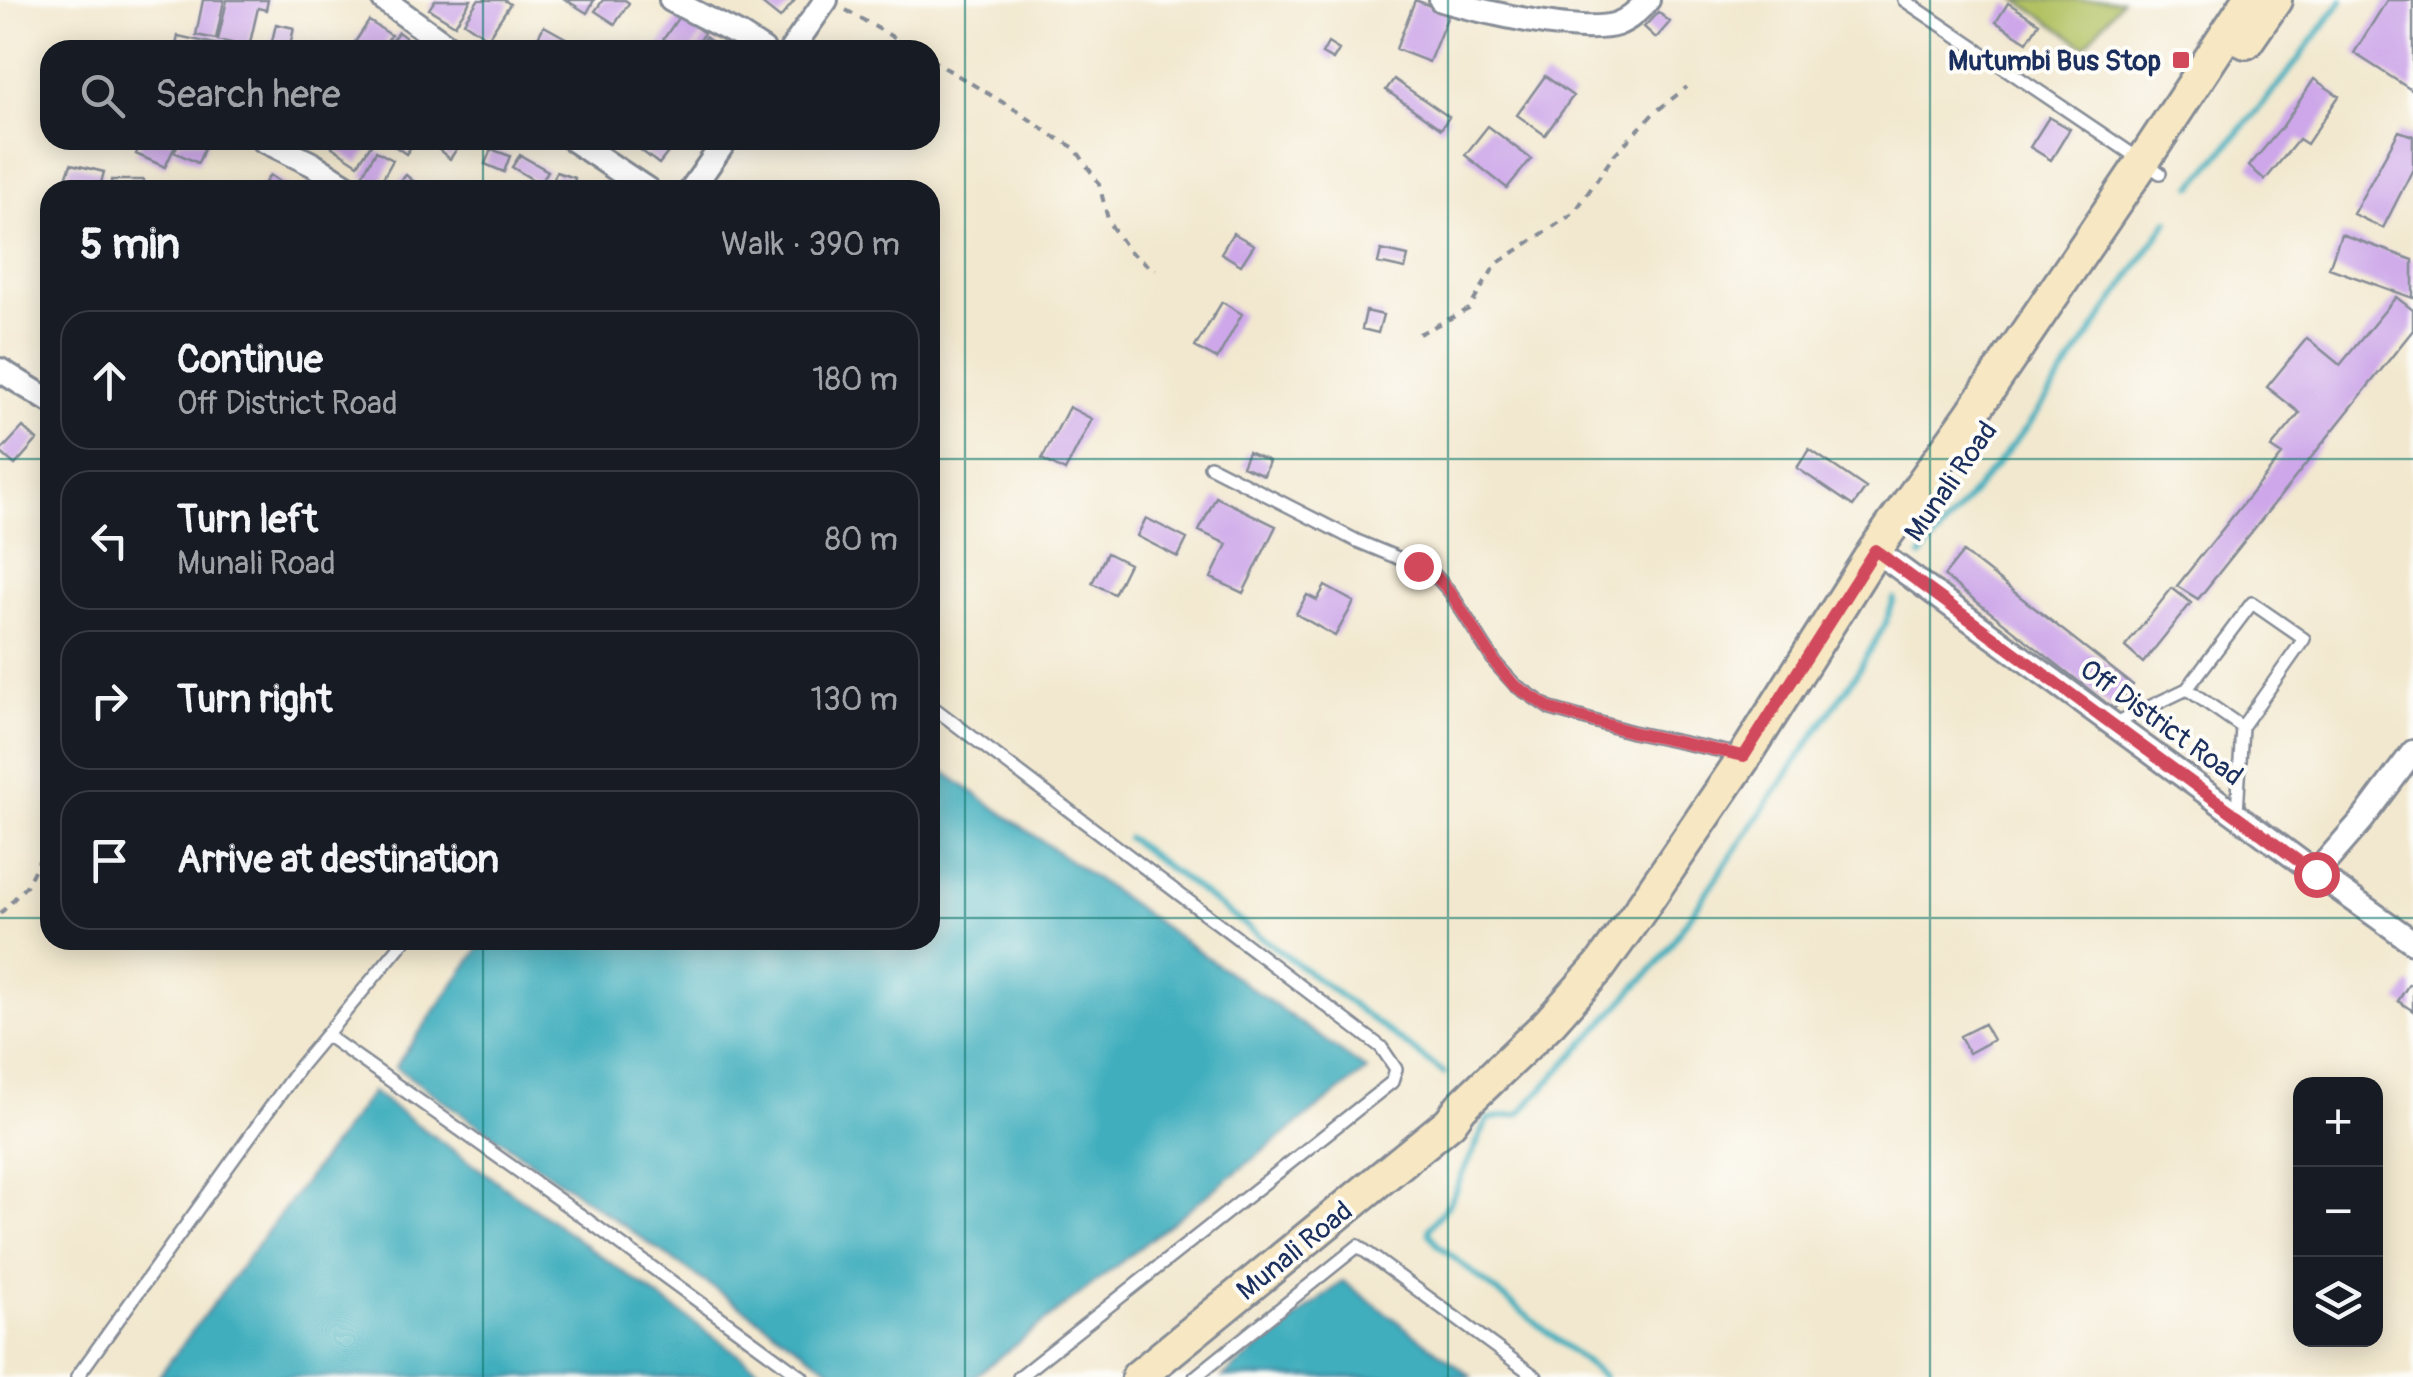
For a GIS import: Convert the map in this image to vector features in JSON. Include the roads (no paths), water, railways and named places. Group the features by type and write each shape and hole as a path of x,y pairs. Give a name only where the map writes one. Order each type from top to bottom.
{"main road":[{"name":"Munali Road","path":"2152,167 2249,0"},
{"name":"Munali Road","path":"1450,1122 1472,1117 1561,1031 1611,976 1971,415 2274,0"},
{"name":"Munali Road","path":"1138,1377 1450,1122 1550,1022 1600,966 1884,556"}],"street":[{"path":"384,0 439,40"},
{"path":"672,0 746,40"},
{"path":"1442,0 1550,24 1612,26 1648,0"},
{"path":"801,40 835,4"},
{"path":"283,150 337,180"},
{"path":"589,150 633,180"},
{"path":"698,180 719,150"},
{"path":"0,370 40,395"},
{"name":"Off District Road","path":"1884,556 2413,942"},
{"path":"2316,874 2413,752"}],"lane":[{"path":"1904,0 2152,167"},
{"path":"1210,466 1357,541 1432,572 1514,685 1551,709 1632,732 1744,756"},
{"path":"2114,724 2187,689 2252,603 2304,638 2242,728 2236,815"},
{"path":"2187,689 2242,728"},
{"path":"940,714 1381,1047 1396,1069 1392,1082 1019,1377"},
{"path":"77,1377 301,1066 397,950"},
{"path":"326,1036 802,1377"},
{"path":"1195,1377 1358,1246 1536,1377"}],"water":[{"path":"940,769 1367,1070 974,1377 842,1377 395,1067 478,950 940,950"},
{"path":"372,1092 770,1377 158,1377"},
{"path":"1343,1281 1472,1377 1223,1377"}],"waterway":[{"path":"2193,186 2283,80 2342,0"},
{"path":"1921,556 2027,427 2168,221"},
{"path":"1604,1377 1439,1246 1429,1228 1450,1202 1488,1119 1519,1114 1658,963 1855,676 1886,623 1894,599"},
{"path":"1128,838 1444,1073"}],"place":[{"name":"Mutumbi Bus Stop","path":"2181,60"}]}
